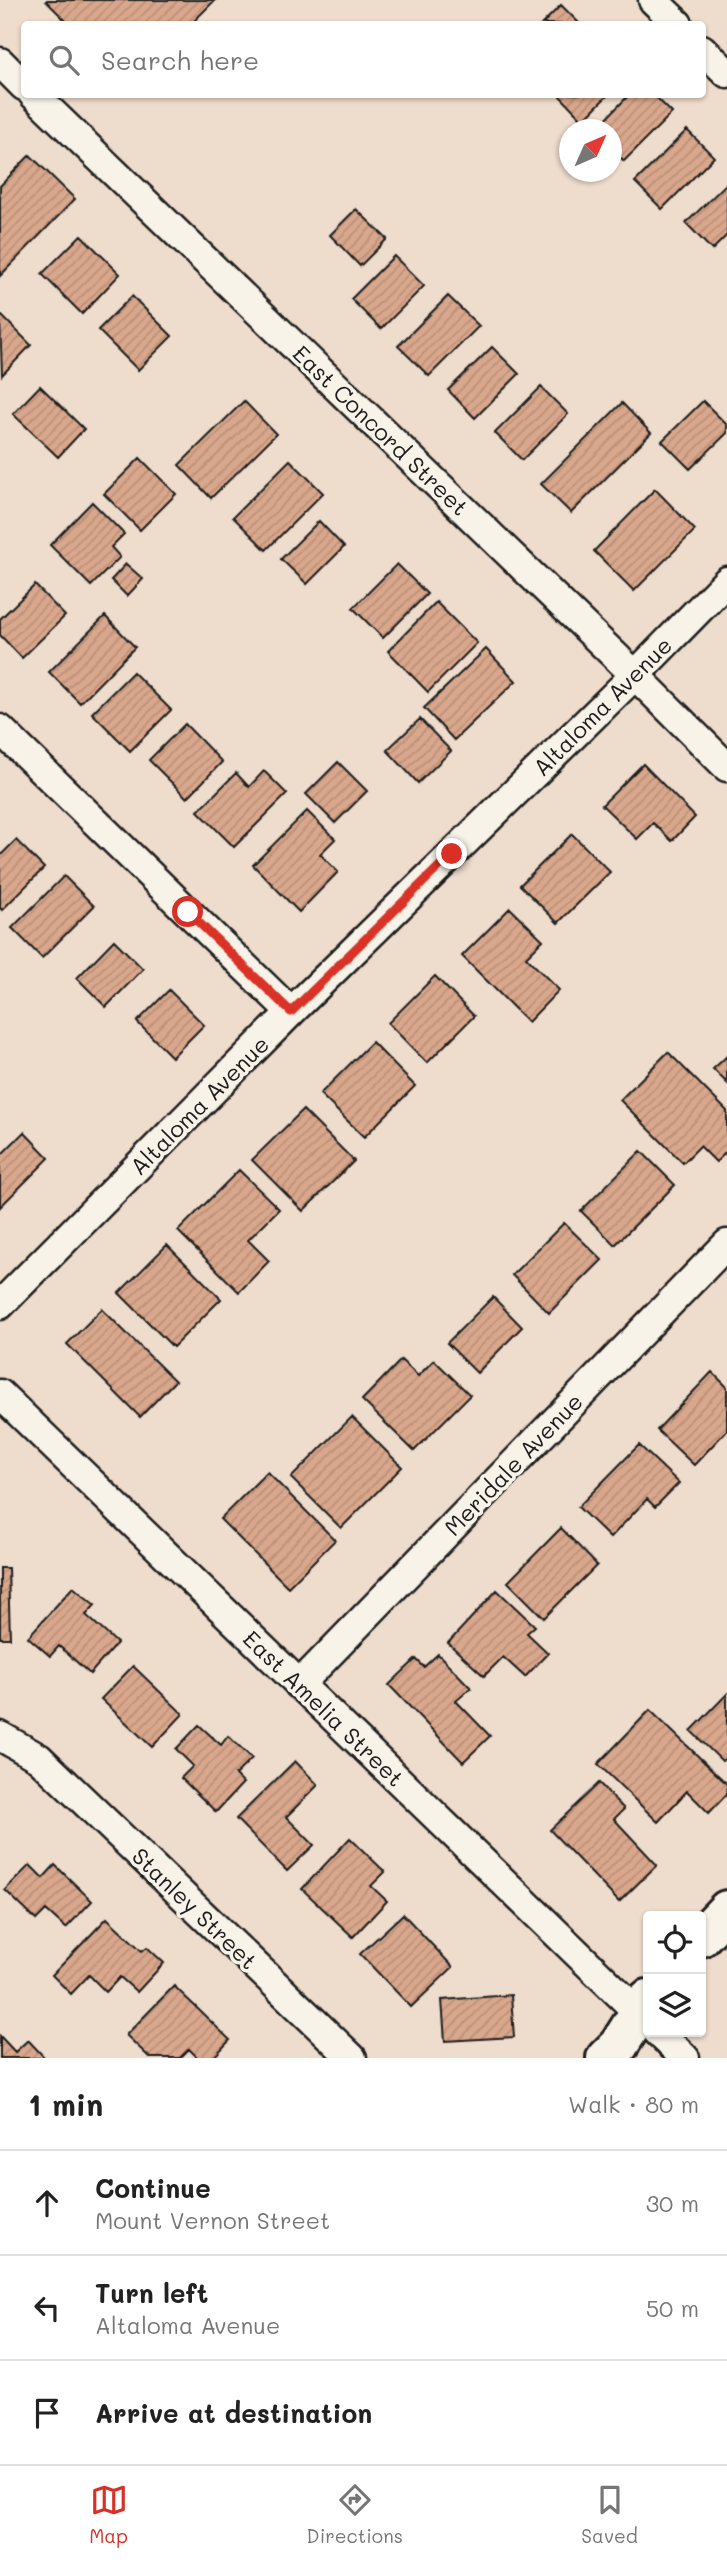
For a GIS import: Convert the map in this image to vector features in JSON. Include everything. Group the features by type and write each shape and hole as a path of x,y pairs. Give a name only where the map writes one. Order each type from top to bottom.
{"street":[{"path":"653,0 675,21"},
{"path":"706,53 727,73"},
{"path":"0,62 21,83"},
{"name":"East Concord Street","path":"37,98 727,766"},
{"name":"Altaloma Avenue","path":"0,1305 291,1012 635,675 727,581"},
{"path":"0,729 291,1012"},
{"name":"Meridale Avenue","path":"299,1685 727,1244"},
{"name":"East Amelia Street","path":"0,1394 299,1685 643,2011"},
{"name":"Stanley Street","path":"0,1736 39,1758 352,2058"},
{"path":"706,1932 727,1910"},
{"path":"606,2058 643,2021"},
{"name":"East Amelia Street","path":"666,2037 685,2058"}],"building":[{"path":"215,0 194,21 66,21 46,1"},
{"path":"561,5 577,21 545,21"},
{"path":"562,98 605,98 582,119"},
{"path":"626,98 657,98 672,113 624,161 622,119 606,119"},
{"path":"687,130 714,157 662,209 635,182"},
{"path":"30,155 75,199 0,276 0,186"},
{"path":"727,183 727,235 712,250 686,223"},
{"path":"356,209 387,239 360,266 330,235"},
{"path":"81,235 120,274 82,314 42,274"},
{"path":"394,256 424,286 381,329 351,299"},
{"path":"132,296 172,336 138,370 98,330"},
{"path":"448,296 479,326 429,376 398,346"},
{"path":"2,316 31,345 2,375 0,318"},
{"path":"492,347 519,374 475,418 448,390"},
{"path":"40,386 84,429 58,457 13,414"},
{"path":"541,387 568,414 522,460 495,433"},
{"path":"244,401 276,434 211,498 179,465"},
{"path":"703,401 727,425 727,433 690,469 662,441"},
{"path":"622,403 651,433 571,513 541,484"},
{"path":"140,458 176,494 140,530 104,494"},
{"path":"290,460 323,493 266,550 233,517"},
{"path":"655,489 695,530 634,591 594,551"},
{"path":"92,502 124,534 111,547 120,557 91,586 50,545"},
{"path":"319,521 344,547 307,584 281,559"},
{"path":"126,564 143,579 127,596 111,580"},
{"path":"397,564 427,594 383,638 353,608"},
{"path":"35,585 65,616 22,658 0,635 0,619"},
{"path":"436,602 477,643 428,692 388,651"},
{"path":"105,616 135,647 80,703 49,672"},
{"path":"486,649 516,681 454,740 424,708"},
{"path":"133,672 171,710 130,751 92,713"},
{"path":"420,719 451,751 418,783 387,750"},
{"path":"185,724 222,762 187,798 149,760"},
{"path":"338,762 367,791 335,823 306,794"},
{"path":"643,764 695,817 672,841 653,823 637,839 602,805"},
{"path":"264,771 287,794 234,847 198,811 236,773 249,787"},
{"path":"307,811 335,839 320,854 338,872 299,912 253,865"},
{"path":"572,834 610,872 558,923 520,885"},
{"path":"16,840 44,868 2,910 0,856"},
{"path":"64,876 94,906 42,958 12,928"},
{"path":"510,908 543,940 526,957 559,990 528,1022 462,956"},
{"path":"114,940 143,969 106,1007 77,978"},
{"path":"435,976 474,1016 427,1063 388,1023"},
{"path":"169,990 204,1025 172,1057 137,1022"},
{"path":"372,1042 415,1086 364,1137 320,1094"},
{"path":"668,1052 727,1111 727,1151 716,1162 700,1146 683,1163 620,1100"},
{"path":"727,1056 727,1083 713,1069"},
{"path":"303,1110 354,1161 303,1211 252,1160"},
{"path":"24,1132 49,1158 0,1207 0,1156"},
{"path":"641,1151 675,1185 615,1245 581,1211"},
{"path":"239,1170 279,1209 248,1240 269,1261 239,1292 178,1231"},
{"path":"564,1223 602,1260 549,1313 512,1275"},
{"path":"167,1245 221,1299 173,1347 119,1293"},
{"path":"493,1297 522,1327 477,1373 447,1343"},
{"path":"102,1309 175,1381 140,1417 67,1344"},
{"path":"401,1360 418,1376 434,1360 470,1395 414,1451 362,1400"},
{"path":"712,1372 727,1387 727,1430 694,1465 657,1430"},
{"path":"352,1417 402,1467 341,1528 291,1478"},
{"path":"639,1445 679,1483 655,1507 647,1499 610,1538 578,1507"},
{"path":"267,1472 335,1540 288,1587 220,1519"},
{"path":"561,1528 597,1565 544,1618 508,1582"},
{"path":"0,1568 8,1568 10,1638 0,1638"},
{"path":"73,1587 95,1605 86,1615 117,1643 90,1674 59,1646 50,1656 28,1637"},
{"path":"497,1590 535,1626 527,1633 548,1653 525,1677 503,1657 484,1676 448,1643"},
{"path":"438,1654 471,1688 456,1701 490,1736 463,1762 389,1685 416,1659 424,1667"},
{"path":"133,1666 183,1714 152,1747 101,1699"},
{"path":"727,1694 727,1757 722,1761 691,1731"},
{"path":"650,1710 727,1784 727,1794 709,1813 687,1791 658,1822 598,1764"},
{"path":"199,1725 221,1745 228,1736 252,1758 235,1775 243,1783 216,1812 181,1778 193,1766 176,1749"},
{"path":"295,1761 318,1785 286,1817 314,1845 287,1871 236,1819"},
{"path":"599,1783 624,1809 614,1819 657,1865 619,1902 550,1830"},
{"path":"350,1838 385,1872 371,1886 387,1901 353,1937 302,1889"},
{"path":"30,1865 43,1878 55,1865 92,1901 66,1928 46,1910 36,1920 5,1890"},
{"path":"403,1914 453,1967 411,2007 360,1954"},
{"path":"107,1918 142,1951 147,1947 164,1963 137,1992 120,1977 106,1992 89,1975 71,1994 52,1975"},
{"path":"174,1986 230,2040 213,2058 198,2058 189,2049 180,2058 150,2058 126,2035"},
{"path":"511,1995 514,2037 445,2041 442,2000"},
{"path":"0,2036 15,2052 28,2040 45,2058 0,2058"}],"route":[{"path":"188,912 291,1012 452,854"}]}
